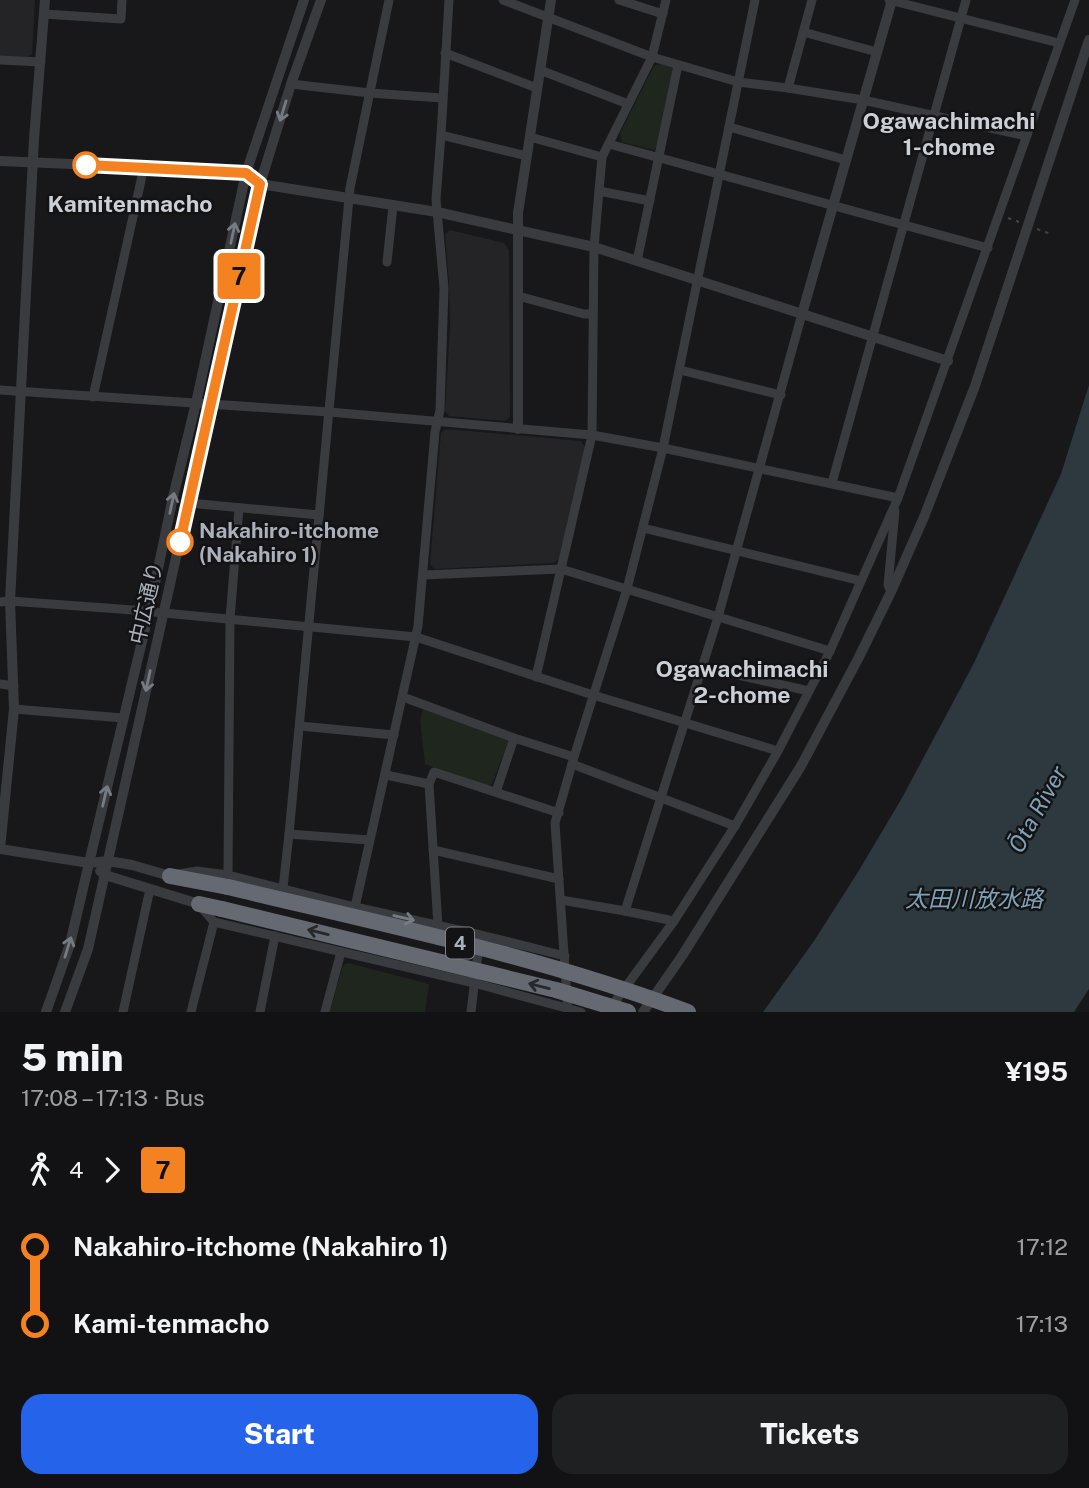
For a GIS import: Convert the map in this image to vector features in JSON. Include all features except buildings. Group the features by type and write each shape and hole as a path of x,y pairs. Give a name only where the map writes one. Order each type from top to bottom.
{"highway":[{"name":"4","path":"170,876 228,881 502,953 688,1012"},
{"name":"4","path":"199,904 218,915 556,990 628,1012"}],"street":[{"path":"45,0 22,392 5,602 14,709 5,756 0,850 89,863 108,861 170,876"},
{"path":"44,14 121,19 122,0"},
{"path":"46,1012 69,944 149,612 246,173 304,0"},
{"name":"中広通り","path":"65,1012 88,949 260,184 321,0"},
{"path":"282,888 350,188 389,0"},
{"path":"355,907 416,637 423,575 435,432 440,410 443,288 436,199 449,0"},
{"path":"503,0 652,57 738,82 863,100 1027,136"},
{"path":"518,429 518,213 551,0"},
{"path":"620,0 663,14"},
{"path":"536,677 592,435 594,247 601,157 652,57 666,0"},
{"path":"568,1010 555,823 627,589 663,448 755,0"},
{"path":"788,88 812,0"},
{"path":"625,911 718,617 891,0 1059,44"},
{"path":"832,484 966,0"},
{"path":"608,1012 674,921 735,826 830,651 896,503 1075,0"},
{"path":"803,32 877,52"},
{"path":"643,1012 682,956 801,766 891,592 925,517 975,386 1089,40"},
{"path":"445,53 537,88"},
{"path":"0,60 41,62"},
{"path":"637,261 678,65"},
{"path":"540,70 628,104"},
{"path":"291,84 442,98"},
{"path":"729,127 846,160"},
{"path":"441,135 527,156"},
{"path":"530,137 601,157"},
{"path":"609,144 988,248"},
{"path":"0,161 246,173 260,184 437,212 594,247 948,361"},
{"path":"93,397 144,167"},
{"path":"599,191 650,201"},
{"path":"387,262 393,206"},
{"path":"517,296 593,314"},
{"path":"680,370 780,395"},
{"path":"0,390 329,412 592,435 832,484 896,503"},
{"path":"189,503 318,515"},
{"path":"891,592 888,585 896,503"},
{"path":"239,508 230,619 228,881 282,888 565,956"},
{"path":"643,528 861,581"},
{"path":"423,575 561,569 830,651"},
{"path":"5,602 163,613 416,637 684,724 778,751"},
{"path":"702,667 809,691"},
{"path":"0,684 14,686"},
{"path":"403,697 735,826"},
{"path":"14,709 123,718"},
{"path":"299,726 394,735"},
{"path":"495,792 514,738"},
{"path":"438,926 429,784 434,772 559,813"},
{"path":"386,775 429,784"},
{"path":"289,834 369,840"},
{"path":"433,850 559,879"},
{"path":"89,863 105,875 199,904"},
{"path":"123,1012 150,889"},
{"path":"561,900 674,921"},
{"path":"191,1012 218,915 275,936 474,983 580,1012"},
{"path":"471,1012 481,935"},
{"path":"260,1012 275,936"},
{"path":"325,1012 341,952"}],"path":[{"path":"1004,216 1023,224"},
{"path":"1033,227 1051,234"}],"shaded area":[{"path":"0,0 35,0 32,54 27,57 0,56"},
{"path":"660,64 671,67 674,71 658,147 654,150 622,142 620,134 654,66"},
{"path":"450,230 504,243 509,250 510,417 505,421 449,416 445,411 450,326 445,234"},
{"path":"446,429 581,441 585,447 559,559 554,563 434,569 430,564 441,433"},
{"path":"423,709 506,737 508,742 492,784 487,786 425,764 420,720"},
{"path":"348,963 429,984 425,1012 330,1012 343,965"}],"water":[{"name":"太田川放水路","path":"1089,385 1089,989 1074,1012 763,1012 814,941 858,872 902,798 974,663 1061,474"}],"bus line":[{"name":"7","path":"86,165 246,173 260,184 180,542"}],"place":[{"name":"Nakahiro-itchome (Nakahiro 1)","path":"180,542"}],"district":[{"name":"Ogawachimachi 1-chome","path":"949,133"},
{"name":"Kamitenmacho","path":"130,203"},
{"name":"Ogawachimachi 2-chome","path":"742,681"}],"water label":[{"name":"Ōta River","path":"1037,809"}]}
